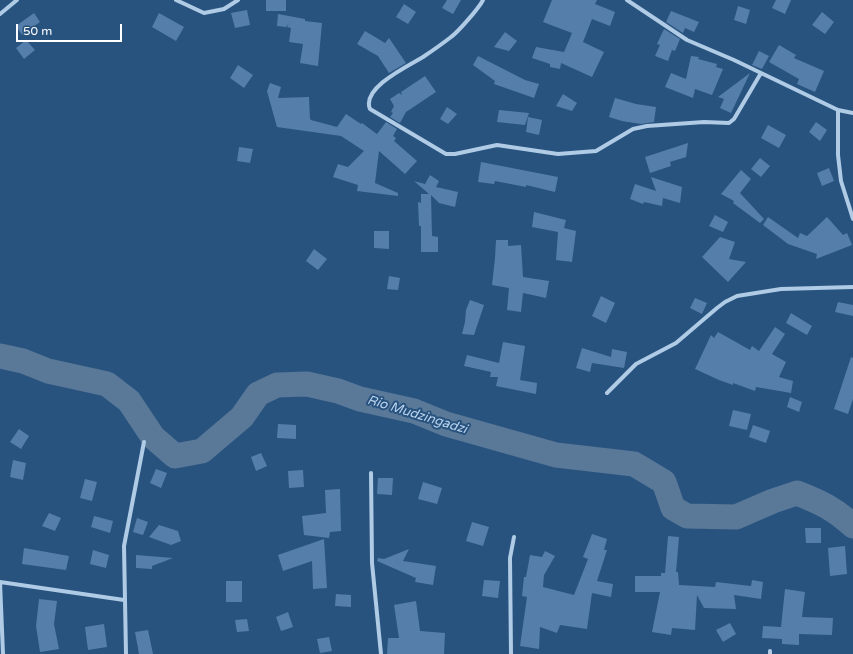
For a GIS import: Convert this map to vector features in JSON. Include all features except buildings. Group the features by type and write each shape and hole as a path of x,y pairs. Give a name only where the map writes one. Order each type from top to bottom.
{"street":[{"path":"0,14 17,0"},
{"path":"176,0 204,14 224,10 238,0"},
{"path":"482,0 452,36 380,84 369,99 368,105 370,109 446,154 455,154 498,145 558,154 596,151 633,130 647,126 704,122 729,123 734,119 761,73"},
{"path":"627,0 687,40 838,110 853,112"},
{"path":"838,110 838,155 841,181 853,219"},
{"path":"607,393 636,364 676,343 721,305 737,296 781,289 853,287"},
{"path":"126,654 124,546 144,442"},
{"path":"371,473 372,563 381,654"},
{"path":"511,654 510,558 514,537"},
{"path":"3,654 0,582 124,600"}],"waterway":[{"name":"Rio Mudzingadzi","path":"0,356 23,361 48,371 107,384 129,401 153,437 175,456 202,451 242,417 258,394 277,385 307,384 338,391 360,399 414,411 446,424 556,455 634,464 664,482 673,508 687,516 736,517 773,501 797,493 827,506 853,526"}]}
